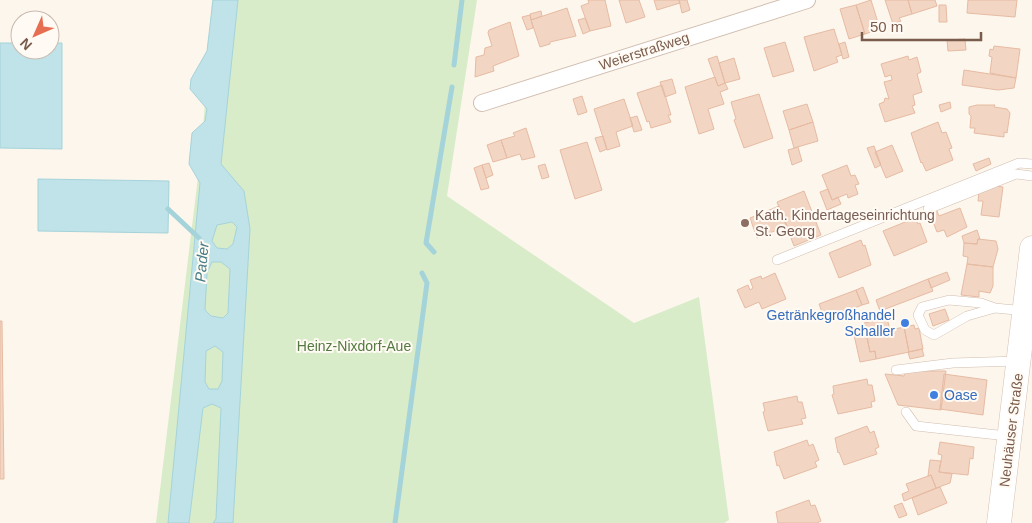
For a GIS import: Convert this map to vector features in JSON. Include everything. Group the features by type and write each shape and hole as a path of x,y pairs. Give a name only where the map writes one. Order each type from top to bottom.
{"main road":[{"name":"Neuhäuser Straße","path":"999,523 1032,248"}],"street":[{"name":"Weierstraßweg","path":"482,103 807,0"}],"lane":[{"path":"777,260 1020,163 1032,164"},
{"path":"928,209 1016,174 1032,176"},
{"path":"995,308 967,316 934,335 925,330 918,314 922,307 949,300 981,303 995,308 1025,311"},
{"path":"896,370 953,363 1019,361"},
{"path":"906,412 916,426 1010,436"}],"green space":[{"name":"Heinz-Nixdorf-Aue","path":"212,0 477,0 447,196 634,323 699,297 729,520 724,523 156,523 202,144"}],"water":[{"name":"Pader","path":"213,0 238,0 221,164 244,191 250,229 233,523 213,523 216,519 221,408 212,404 203,408 189,523 168,523 200,183 189,164 192,133 205,121 207,109 190,89 191,79 207,51","holes":["232,222 237,227 233,244 227,249 217,248 212,241 217,225","212,262 221,262 230,269 228,313 223,318 211,316 205,310 207,273","215,346 223,352 222,381 218,389 209,389 205,382 206,351"]},
{"path":"0,43 10,43 10,60 60,60 60,43 62,43 62,149 0,148"},
{"path":"38,179 169,181 168,233 38,231"}],"building":[{"path":"588,0 605,0 611,26 590,31 581,6 589,3"},
{"path":"619,0 639,0 645,17 626,23"},
{"path":"654,0 679,0 680,3 657,10"},
{"path":"679,0 687,0 690,10 682,13"},
{"path":"871,0 880,29 865,34 856,5"},
{"path":"885,0 908,0 912,14 899,18 901,21 893,24"},
{"path":"908,0 935,0 937,6 912,14"},
{"path":"968,0 1017,0 1015,17 967,13"},
{"path":"856,5 865,34 849,39 840,9"},
{"path":"939,5 946,5 947,22 939,22"},
{"path":"567,8 576,36 550,42 550,44 540,47 531,20"},
{"path":"541,11 542,16 531,20 530,14"},
{"path":"530,15 533,28 527,30 522,17"},
{"path":"585,18 590,31 583,34 578,20"},
{"path":"510,22 519,56 493,66 494,71 475,77 476,57 484,55 485,48 492,46 488,33 489,30"},
{"path":"834,29 842,55 836,57 838,62 814,71 804,37"},
{"path":"965,39 966,50 948,51 947,40"},
{"path":"785,42 794,71 773,77 764,48"},
{"path":"845,42 849,57 843,59 839,44"},
{"path":"994,46 1020,49 1016,78 990,73 992,57 989,56 990,49 993,50"},
{"path":"717,56 725,83 718,86 708,59"},
{"path":"908,56 909,60 917,57 921,72 917,74 922,92 913,95 915,105 912,106 915,113 885,122 879,104 884,102 885,98 889,99 884,82 892,80 891,75 885,77 881,64"},
{"path":"734,58 740,79 725,83 719,63"},
{"path":"964,70 1016,78 1014,88 998,90 962,85"},
{"path":"715,77 718,86 725,83 728,89 720,92 724,104 708,109 714,129 699,134 685,87"},
{"path":"672,79 676,93 665,97 660,82"},
{"path":"662,85 671,115 668,115 671,122 651,128 637,93"},
{"path":"759,94 773,138 744,148 734,120 736,119 731,102"},
{"path":"582,96 587,112 578,115 573,99"},
{"path":"624,99 633,126 616,132 620,146 607,150 594,109"},
{"path":"950,102 951,108 941,112 939,105"},
{"path":"807,104 813,122 789,130 783,111"},
{"path":"995,105 994,107 1007,109 1010,113 1007,133 1004,132 1004,137 974,133 975,128 970,128 971,116 969,114 969,107"},
{"path":"637,116 642,130 634,132 630,118"},
{"path":"813,122 818,141 794,148 789,130"},
{"path":"938,122 942,133 946,132 952,148 949,149 953,160 926,171 921,163 911,133"},
{"path":"526,128 535,157 522,160 520,154 507,158 501,140 515,136 513,133"},
{"path":"603,136 607,149 600,152 595,138"},
{"path":"501,140 507,158 493,162 487,145"},
{"path":"587,142 602,190 575,199 560,150"},
{"path":"892,145 903,171 886,178 875,152"},
{"path":"874,146 881,165 875,168 867,148"},
{"path":"798,147 802,161 792,165 788,150"},
{"path":"989,158 991,164 976,171 973,164"},
{"path":"489,163 493,175 486,178 482,165"},
{"path":"545,164 549,177 542,179 538,166"},
{"path":"482,165 489,188 481,190 474,168"},
{"path":"847,165 851,176 855,175 859,184 855,185 858,194 848,198 847,194 832,200 822,175"},
{"path":"994,186 1003,187 999,217 981,215 983,201 978,201 979,192"},
{"path":"828,189 832,200 838,197 841,204 827,210 820,192"},
{"path":"804,191 821,235 794,246 777,202"},
{"path":"779,206 787,226 757,238 750,218"},
{"path":"960,208 967,227 947,237 944,230 937,232 929,212 936,209 939,216"},
{"path":"915,218 918,224 920,223 927,242 894,256 883,231"},
{"path":"977,230 980,239 978,239 977,244 964,243 962,236"},
{"path":"978,239 996,241 998,249 993,267 967,264 968,257 963,256 964,243 977,244"},
{"path":"861,240 863,246 865,245 871,265 839,278 829,253"},
{"path":"967,264 993,267 993,286 990,293 979,291 979,297 961,295"},
{"path":"947,272 950,280 931,288 928,279"},
{"path":"775,273 786,299 762,309 759,302 745,308 737,290 748,285 750,290 753,288 750,280 761,276 762,279"},
{"path":"928,279 933,291 880,311 876,300"},
{"path":"863,287 869,303 862,305 856,290"},
{"path":"856,290 862,305 825,320 819,304"},
{"path":"945,309 949,320 933,326 929,314"},
{"path":"887,318 890,330 904,327 909,352 876,359 875,351 870,352 864,323"},
{"path":"0,321 2,321 4,479 0,479"},
{"path":"914,325 915,329 919,328 923,349 909,352 904,327"},
{"path":"866,332 870,352 875,351 876,359 860,362 854,335"},
{"path":"922,349 924,356 910,359 908,352"},
{"path":"905,371 946,371 941,410 898,405 885,374 904,376"},
{"path":"944,374 987,380 983,415 940,409"},
{"path":"867,379 868,385 872,385 875,401 871,402 872,407 838,414 832,395 834,394 833,386"},
{"path":"797,396 798,402 802,402 806,418 801,419 803,424 768,431 763,412 765,411 763,403"},
{"path":"867,426 870,433 874,431 879,447 875,449 877,454 844,465 838,453 835,438"},
{"path":"807,440 809,446 813,444 819,460 815,462 817,467 784,479 779,465 777,466 774,452"},
{"path":"940,442 974,447 973,459 970,458 968,475 939,472 942,455 938,454"},
{"path":"930,460 941,461 939,472 952,474 950,483 936,488 931,475 928,476"},
{"path":"931,475 936,488 904,501 902,494 909,491 906,484"},
{"path":"940,487 947,503 918,515 912,498"},
{"path":"809,500 811,506 815,505 821,521 817,523 778,523 776,512"},
{"path":"902,503 907,515 899,518 894,506"}],"waterway":[{"path":"454,65 462,0"},
{"path":"434,252 426,243 452,87"},
{"name":"Pader","path":"168,209 199,238"},
{"path":"395,523 427,283 422,273"}],"place":[{"name":"Kath. Kindertageseinrichtung St. Georg","path":"745,223"},
{"name":"Getränkegroßhandel Schaller","path":"905,323"},
{"name":"Oase","path":"934,395"}]}
